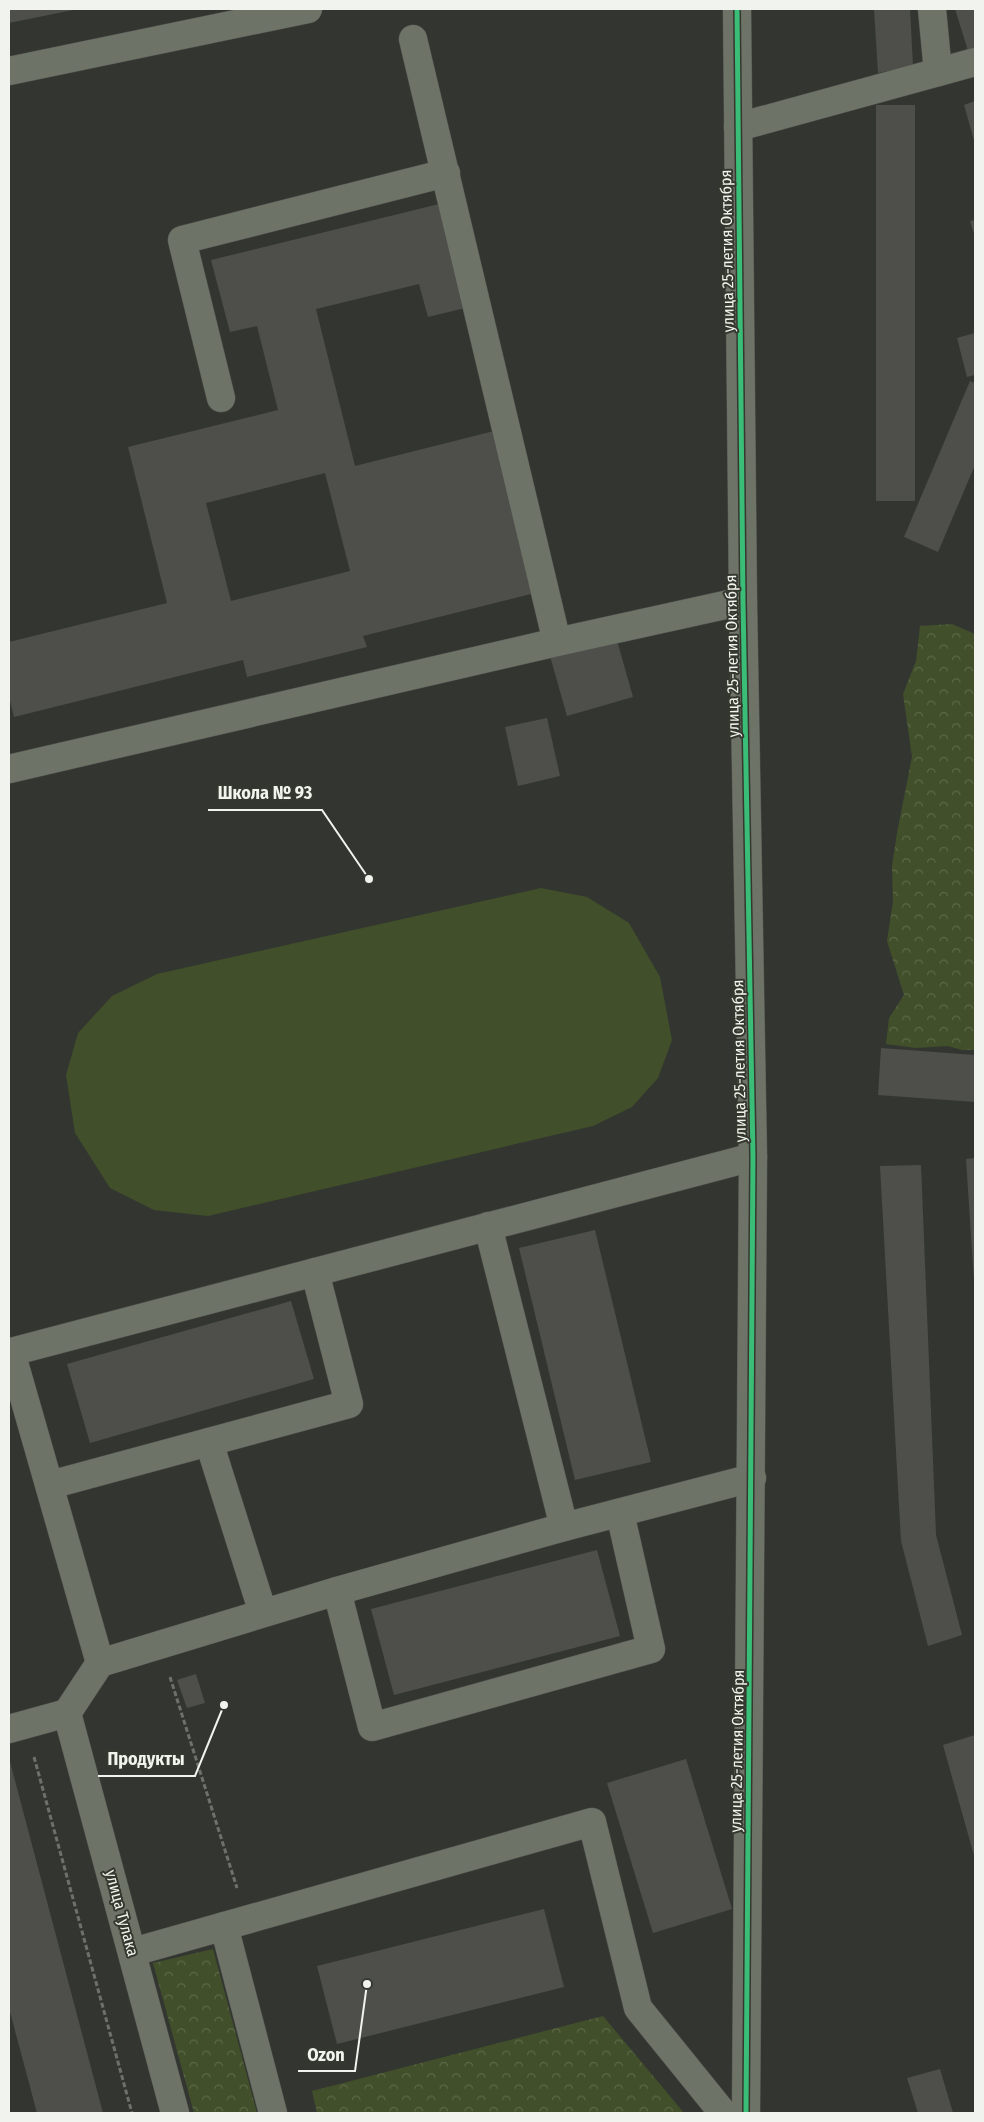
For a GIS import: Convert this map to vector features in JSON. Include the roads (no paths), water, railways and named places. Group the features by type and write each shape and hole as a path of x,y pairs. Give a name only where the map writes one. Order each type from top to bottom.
{"street":[{"path":"9,71 308,9"},
{"name":"улица 25-летия Октября","path":"737,9 743,601 753,1157 746,2113"},
{"path":"932,9 938,72"},
{"path":"413,39 557,642"},
{"path":"738,127 975,62"},
{"path":"221,398 182,240 446,173"},
{"path":"9,769 557,642 743,601"},
{"path":"100,1662 12,1352 753,1157"},
{"path":"488,1226 564,1527"},
{"path":"50,1485 350,1404 315,1272"},
{"path":"209,1442 263,1612"},
{"path":"17,1726 67,1713 100,1662 337,1591 564,1527 620,1514 752,1478"},
{"path":"337,1591 372,1727 651,1649 620,1514"},
{"name":"улица Тулака","path":"67,1713 176,2113"},
{"path":"132,1952 592,1822 638,2008 723,2113"},
{"path":"236,1923 273,2113"}],"place":[{"name":"Школа № 93","path":"369,879"},
{"name":"Продукты","path":"224,1705"},
{"name":"Ozon","path":"367,1984"}]}
